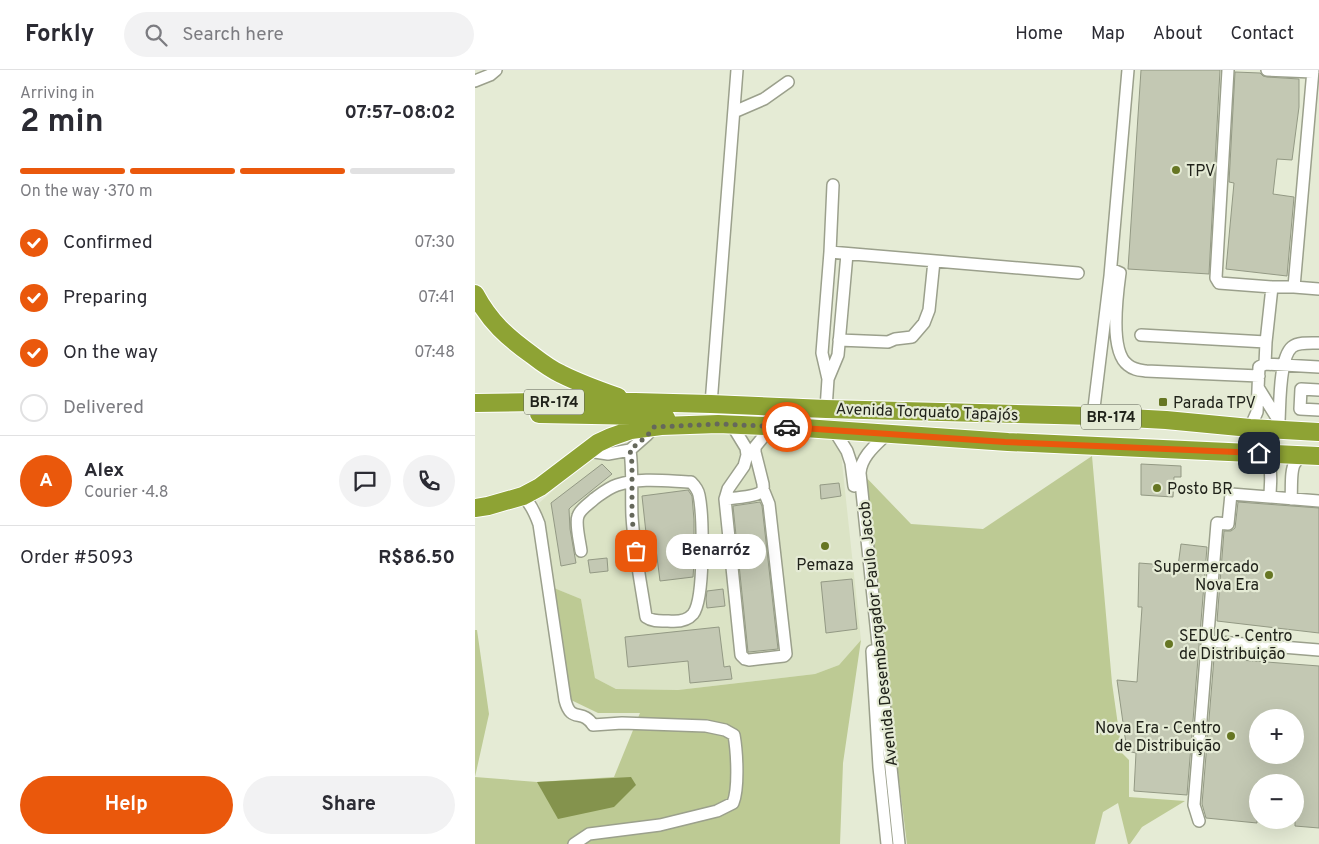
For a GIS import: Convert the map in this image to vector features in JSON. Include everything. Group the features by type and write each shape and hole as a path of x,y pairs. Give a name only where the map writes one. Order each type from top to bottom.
{"highway":[{"path":"475,294 496,325 509,338 539,360 577,382 630,402"},
{"name":"Avenida Torquato Tapajós","path":"476,408 597,401 711,404 1093,416 1166,420 1249,428 1280,425 1319,432"},
{"path":"476,408 644,416 725,425"},
{"name":"Avenida Torquato Tapajós","path":"475,508 523,496 540,487 588,450 617,434 654,427 772,426 1005,442 1312,456"}],"street":[{"path":"475,82 496,70"},
{"path":"711,404 737,70"},
{"path":"1093,416 1111,269 1128,70"},
{"path":"1228,70 1216,278 1219,283 1319,289"},
{"path":"1267,70 1313,71 1294,287"},
{"path":"734,112 764,99 788,82"},
{"path":"826,409 827,379 822,353 833,185"},
{"path":"830,252 1078,273"},
{"path":"827,379 838,355 847,254"},
{"path":"839,340 887,342 912,337 925,322 929,310 934,261"},
{"path":"1111,269 1120,273 1116,327 1119,354 1126,364 1135,370 1146,371 1259,376"},
{"path":"1265,364 1272,287"},
{"path":"1141,336 1266,342"},
{"path":"1280,425 1283,365 1288,352 1297,344 1319,343"},
{"path":"1249,428 1257,412 1259,367 1265,364 1319,367"},
{"path":"1259,389 1280,425"},
{"path":"1319,390 1301,389 1300,409 1319,410"},
{"path":"725,425 746,448 747,455 744,466 728,489 725,499 741,655 749,660 784,656 786,654 769,504 763,489 755,452 755,447 772,426"},
{"path":"588,450 608,454 630,450 647,436 654,427"},
{"name":"Avenida Desembargador Paulo Jacob","path":"834,430 847,451 851,463 887,791 899,844"},
{"name":"Avenida Desembargador Paulo Jacob","path":"887,844 887,791 860,467 865,457 888,433"},
{"path":"581,550 577,524 578,515 584,507 607,490 617,485 631,482 653,480 691,482 699,494 702,539 702,578 697,606 693,614 680,622 656,621 650,620 647,617 638,568 632,518 631,482 632,463 630,450"},
{"path":"1259,453 1269,465 1270,497"},
{"path":"1291,499 1292,469 1294,464 1298,459 1312,456"},
{"path":"725,499 755,495 763,489"},
{"path":"1199,821 1194,805 1217,522 1228,524 1231,494 1319,501"},
{"path":"523,496 530,503 539,524 565,700 570,712 589,719 593,725 622,723 706,726 725,730 734,735 736,748 737,794 733,803 717,811 660,825 589,834 574,844"},
{"path":"1207,641 1319,650"}],"shaded area":[{"path":"679,430 833,438 841,453 861,640 839,665 815,674 678,690 616,689 595,678 581,599 549,586 539,503 587,462 614,445 645,435"},
{"path":"1092,456 1112,683 1122,753 1129,760 1129,797 1185,801 1142,827 1130,844 1128,844 1118,803 1103,812 1095,844 907,844 860,471 911,524 983,529"},
{"path":"554,588 581,599 595,678 616,689 678,690 815,674 839,665 861,640 843,763 840,844 475,844 475,777 537,782 614,777 640,713 598,713 571,700"},
{"path":"475,630 477,630 489,714 475,777"},
{"path":"631,777 636,785 614,807 558,819 537,782"}],"building":[{"name":"TPV","path":"1141,70 1220,70 1209,274 1128,269"},
{"path":"1235,72 1260,73 1267,77 1299,79 1299,107 1292,160 1277,159 1273,194 1294,197 1287,276 1226,269 1234,183 1229,182"},
{"path":"602,464 612,474 569,509 570,529 576,563 561,566 551,503"},
{"name":"Posto BR","path":"1141,464 1181,466 1181,477 1174,477 1173,497 1141,495"},
{"path":"839,483 841,496 821,499 820,485"},
{"path":"688,490 692,496 694,520 694,536 691,536 694,563 693,577 660,581 655,541 647,542 642,496"},
{"path":"760,502 778,649 748,652 733,506"},
{"name":"Supermercado Nova Era","path":"1238,502 1319,508 1319,633 1217,621 1224,531 1231,531 1235,528"},
{"name":"SEDUC - Centro de Distribuição","path":"1181,544 1207,547 1187,795 1134,791 1136,753 1127,751 1117,680 1137,682 1142,607 1138,607 1139,563 1178,566"},
{"path":"607,558 608,571 590,573 588,560"},
{"path":"852,579 857,629 826,633 821,582"},
{"path":"723,589 725,606 707,608 707,591"},
{"path":"719,627 724,667 730,666 732,679 690,683 688,661 628,667 625,637"},
{"name":"Nova Era - Centro de Distribuição","path":"1214,658 1319,666 1319,828 1304,827 1304,774 1249,774 1249,822 1206,818 1202,804"}],"way so far":[{"path":"636,551 632,518 632,463 630,450 647,436 654,427 718,424 787,427"}],"place":[{"name":"TPV","path":"1176,170"},
{"name":"Parada TPV","path":"1163,402"},
{"name":"Posto BR","path":"1157,488"},
{"name":"Pemaza","path":"825,546"},
{"name":"Benarróz","path":"636,551"},
{"name":"Supermercado Nova Era","path":"1269,575"},
{"name":"SEDUC - Centro de Distribuição","path":"1169,644"},
{"name":"Nova Era - Centro de Distribuição","path":"1231,736"}],"route":[{"path":"787,427 1005,442 1259,453"}]}
